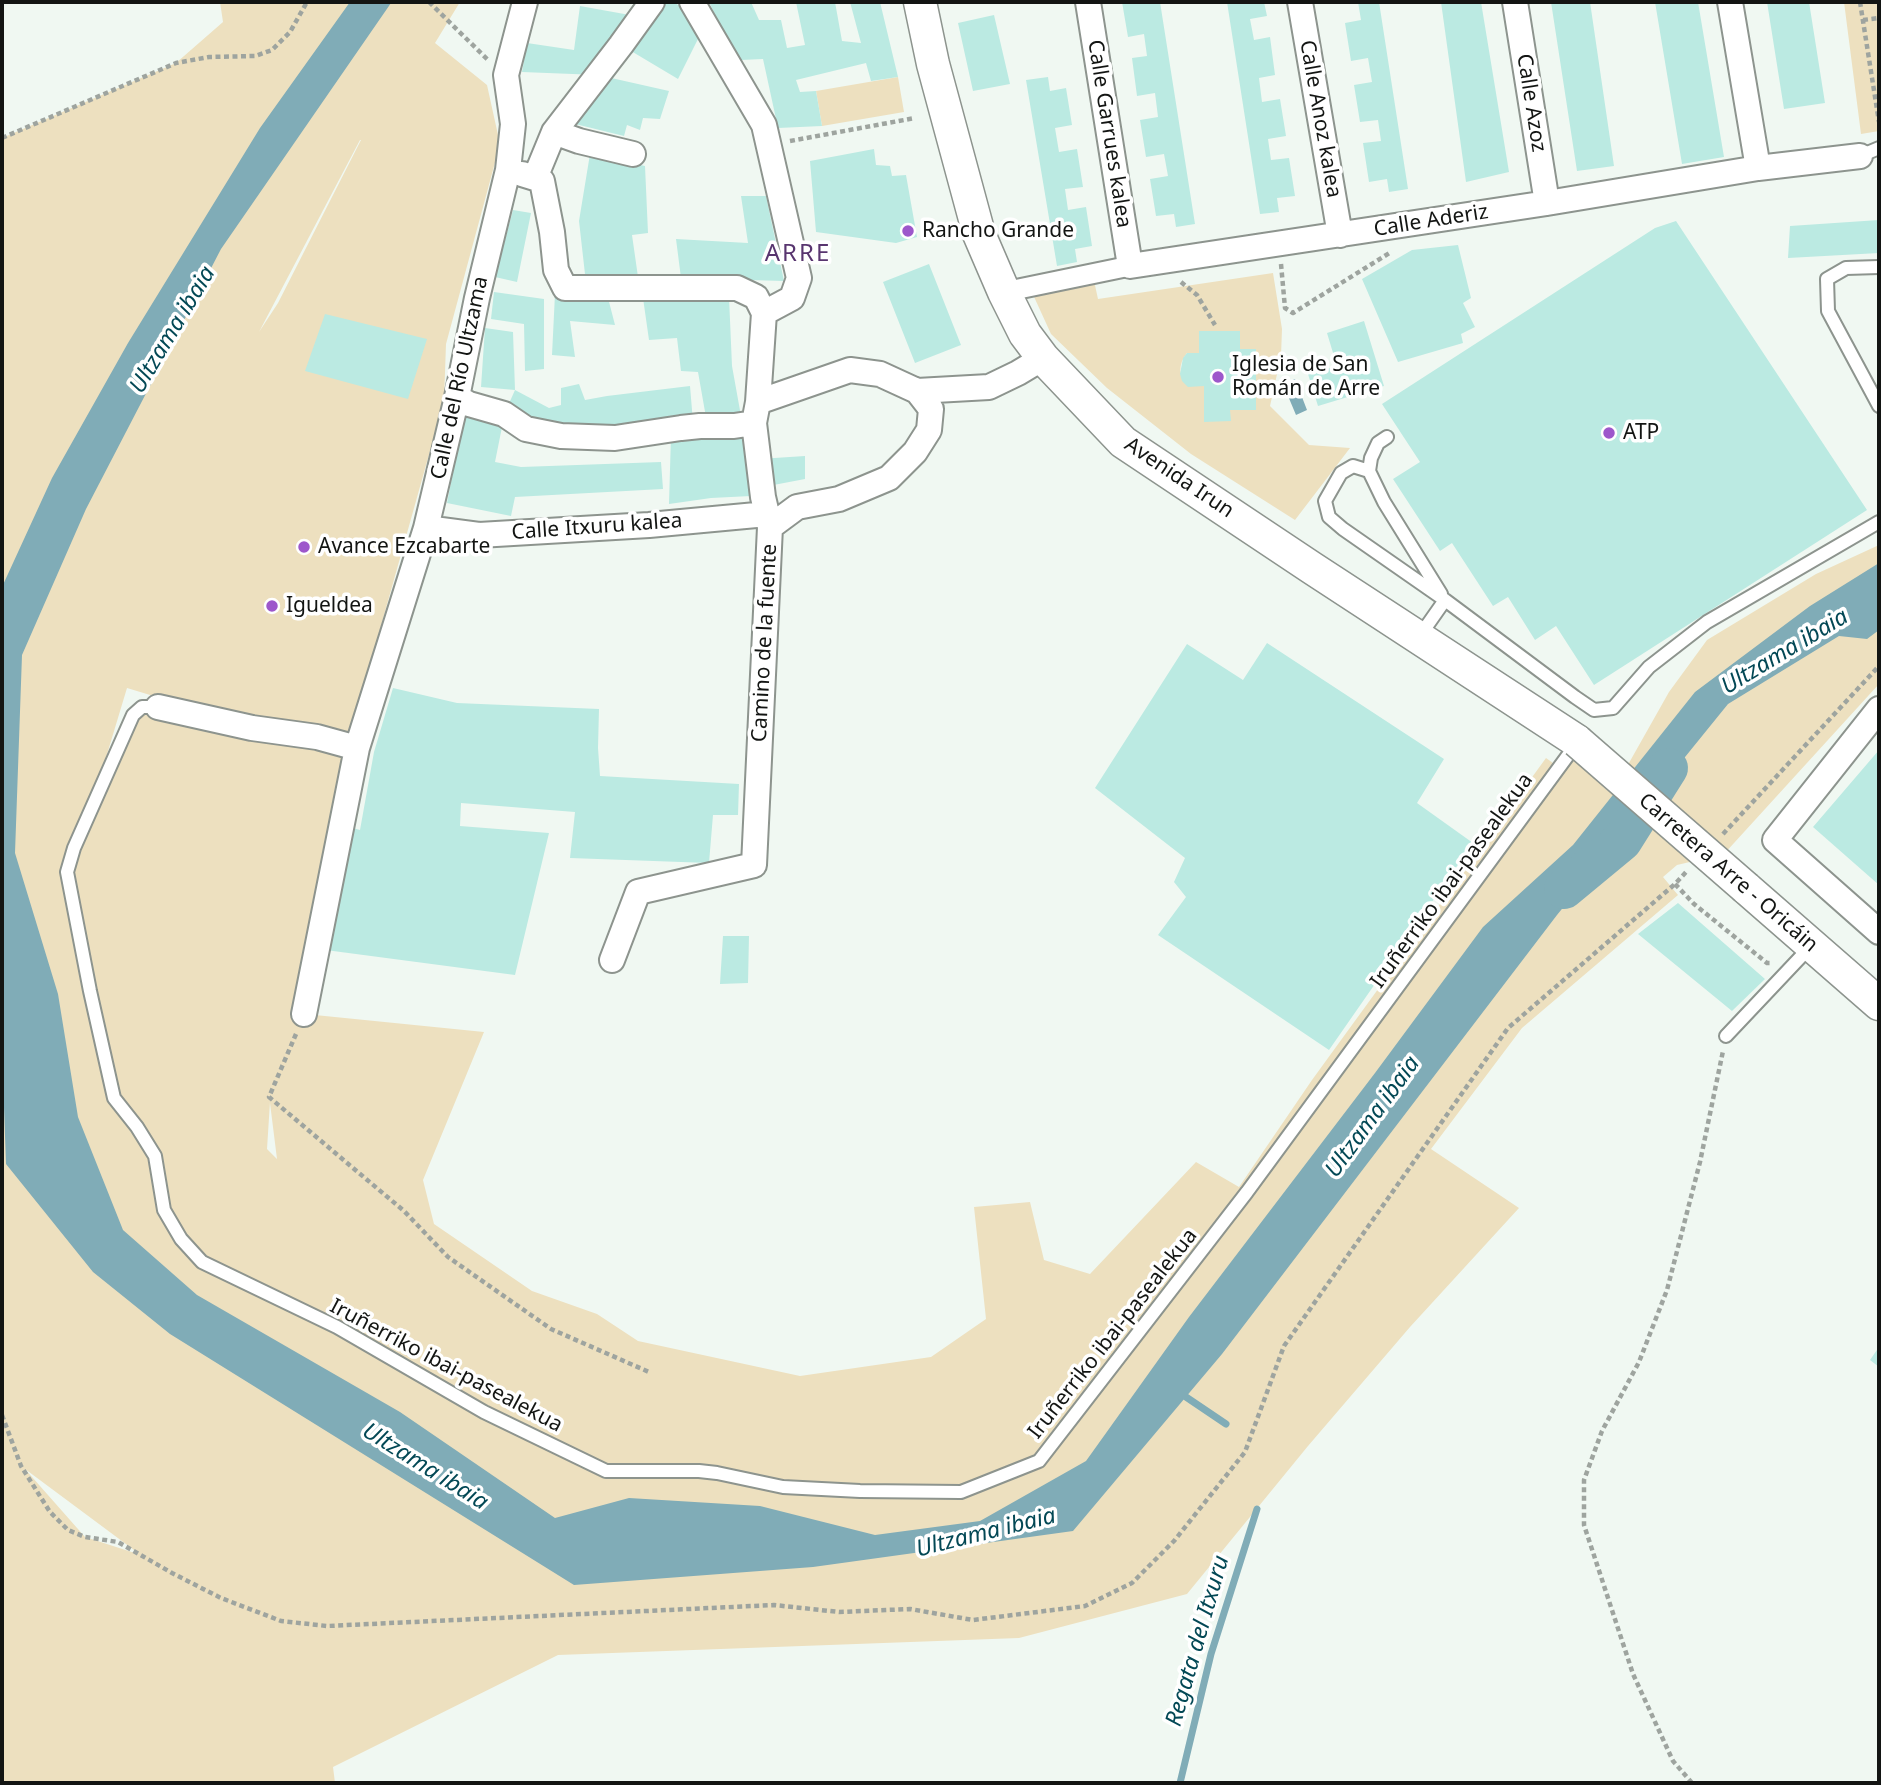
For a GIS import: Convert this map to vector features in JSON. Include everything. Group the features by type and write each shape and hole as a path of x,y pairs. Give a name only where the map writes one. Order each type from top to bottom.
{"street":[{"name":"Calle del Río Ultzama","path":"304,1014 356,748 426,528 508,170 513,124 506,75 525,2"},
{"path":"535,178 555,131 652,2"},
{"path":"508,170 542,181 556,270 565,288 737,288 755,297 764,313 792,298 799,278 764,125 692,2"},
{"name":"Avenida Irun","path":"920,2 933,64 979,234 1025,334 1043,358 1123,442 1419,638 1573,747"},
{"name":"Calle Garrues kalea","path":"1088,2 1130,266"},
{"name":"Calle Anoz kalea","path":"1300,2 1340,235"},
{"name":"Calle Azoz","path":"1515,2 1547,204"},
{"path":"1730,2 1758,169"},
{"path":"555,131 579,141 632,154"},
{"name":"Calle Aderiz","path":"1004,292 1130,266 1547,204 1758,169 1873,154"},
{"name":"Camino de la fuente","path":"612,960 638,892 754,865 769,521 763,497 756,412 764,313"},
{"path":"917,391 989,387 1043,358"},
{"path":"457,397 469,404 504,414 526,429 561,436 615,438 700,426 734,426 756,412 850,370 880,374 917,391 931,409 929,430 915,452 889,478 839,499 797,507 769,521"},
{"name":"Calle Itxuru kalea","path":"426,528 480,535 769,521"},
{"path":"159,706 252,728 317,737 356,748"},
{"path":"1879,709 1775,841 1879,932"},
{"name":"Carretera Arre - Oricáin","path":"1573,747 1746,888 1879,1004"}],"lane":[{"path":"1879,267 1846,268 1827,279 1828,311 1879,406"},
{"path":"1387,437 1378,443 1371,457 1369,471 1384,502 1445,600"},
{"path":"1369,471 1353,466 1341,473 1325,501 1329,517 1594,710 1613,708 1649,667 1707,622 1879,522"},
{"path":"1419,638 1445,600"},
{"name":"Iruñerriko ibai-pasealekua","path":"159,706 142,707 132,715 74,848 67,872 114,1098 155,1156 164,1210 181,1239 202,1262 337,1327 484,1412 606,1471 699,1471 783,1487 860,1491 961,1492 1039,1461 1247,1192 1573,747"},
{"path":"1726,1036 1811,946"}],"path":[{"path":"2,138 176,63 209,57 255,56 272,50 290,32 307,2"},
{"path":"429,2 506,75"},
{"path":"1860,2 1879,122"},
{"path":"1863,20 1879,18"},
{"path":"769,144 915,118"},
{"path":"1280,263 1285,308 1293,313 1393,251"},
{"path":"1177,279 1197,295 1215,324"},
{"path":"1717,840 1879,666"},
{"path":"2,1415 21,1466 50,1513 68,1530 85,1537 118,1542 221,1598 281,1621 327,1626 774,1605 839,1612 910,1609 973,1620 1085,1606 1132,1583 1174,1541 1245,1452 1284,1346 1508,1028 1692,867"},
{"path":"1675,884 1694,904 1767,963 1779,963"},
{"path":"304,1014 270,1097 404,1211 448,1256 551,1329 649,1372"},
{"path":"1692,1783 1673,1761 1633,1674 1584,1525 1584,1480 1602,1431 1639,1362 1667,1290 1700,1162 1726,1036"}],"shaded area":[{"path":"220,2 460,2 435,43 487,85 500,144 446,344 444,401 351,733 305,1014 484,1032 423,1180 434,1224 532,1291 597,1314 638,1341 800,1376 931,1357 986,1319 974,1207 1030,1202 1044,1260 1090,1274 1196,1162 1239,1187 1312,1080 1546,758 1560,768 1569,754 1608,791 1625,770 1669,692 1707,640 1816,574 1879,545 1879,684 1724,854 1677,865 1663,877 1678,895 1522,1028 1431,1149 1519,1208 1410,1327 1187,1594 1019,1638 558,1655 333,1767 335,1783 2,1783 2,138 176,63 223,22","holes":["360,140 278,303 259,332","127,688 160,698 138,709 92,804","270,1102 277,1159 267,1149","25,1469 138,1554 85,1537"]},
{"path":"1844,2 1879,2 1879,131 1861,134"},
{"path":"898,77 904,112 822,126 816,91"},
{"path":"1091,267 1098,299 1273,273 1282,329 1281,356 1270,406 1309,445 1350,448 1295,520 1191,454 1107,388 1051,334 1025,277","holes":["1199,331 1239,331 1240,349 1256,349 1256,410 1230,410 1230,421 1204,421 1204,386 1188,386 1181,375 1182,362 1187,353 1199,353"]}],"water":[{"path":"350,2 396,2 391,3 221,249 86,509 22,655 15,853 58,994 78,1117 123,1230 197,1295 400,1412 555,1518 629,1498 760,1506 875,1535 980,1521 1086,1461 1189,1317 1483,927 1573,845 1695,692 1810,606 1879,563 1879,630 1867,639 1839,636 1728,704 1557,915 1222,1354 1073,1531 813,1567 574,1585 170,1334 93,1272 6,1164 2,1051 2,587 52,478 128,343 260,128"},
{"path":"1295,379 1307,410 1296,415 1283,384"}],"building":[{"path":"652,2 674,2 705,25 678,79 621,45 600,50 598,75 522,72 527,43 574,50 580,6 641,17"},
{"path":"709,2 751,2 759,20 781,20 787,48 805,45 796,2 835,2 842,41 861,43 850,2 880,2 898,77 871,81 866,63 796,80 800,92 816,91 822,126 778,128 763,59 741,60"},
{"path":"1122,2 1160,2 1195,224 1176,227 1174,214 1156,216 1150,179 1168,176 1164,154 1146,157 1140,120 1158,117 1155,93 1137,96 1132,58 1147,56 1144,34 1128,37"},
{"path":"1227,2 1264,2 1267,16 1250,19 1254,40 1270,37 1275,75 1259,78 1262,102 1280,99 1286,136 1268,139 1271,160 1289,158 1295,196 1277,198 1279,212 1260,214"},
{"path":"1358,2 1379,2 1408,189 1389,192 1387,179 1369,182 1363,143 1381,141 1378,120 1360,122 1354,85 1372,82 1368,58 1351,61 1345,23 1361,20"},
{"path":"1441,2 1481,2 1509,172 1466,182"},
{"path":"1551,2 1590,2 1614,166 1577,171"},
{"path":"1655,2 1698,2 1724,157 1682,164"},
{"path":"1767,2 1809,2 1825,103 1784,109"},
{"path":"994,15 1010,84 973,91 958,23"},
{"path":"598,75 669,91 660,119 643,118 640,130 627,125 624,136 563,121"},
{"path":"1048,77 1050,91 1066,88 1072,125 1055,128 1059,152 1077,149 1083,187 1065,189 1068,210 1086,207 1092,246 1075,249 1077,262 1057,266 1026,80"},
{"path":"874,149 876,165 890,166 892,176 906,175 917,237 896,243 816,232 810,161"},
{"path":"590,154 645,166 648,233 632,235 639,284 586,283 579,221"},
{"path":"741,196 766,196 784,281 681,278 676,239 748,243"},
{"path":"513,210 531,213 517,282 495,277"},
{"path":"1879,220 1879,253 1788,258 1790,226"},
{"name":"ATP","path":"1676,221 1867,510 1594,685 1556,626 1535,640 1508,597 1493,606 1452,543 1440,551 1393,479 1420,462 1382,404 1655,228"},
{"path":"1458,245 1471,298 1463,303 1475,327 1461,334 1463,343 1398,362 1362,279 1412,250"},
{"path":"929,264 961,345 915,363 883,282"},
{"path":"494,292 544,299 544,369 525,371 524,324 491,319"},
{"path":"555,294 607,294 615,325 570,321 575,357 552,355"},
{"path":"729,297 732,366 741,416 707,423 698,372 681,371 677,338 649,340 643,298"},
{"path":"325,314 427,339 408,399 305,371"},
{"path":"1364,321 1384,386 1318,406 1308,374 1337,366 1327,333"},
{"path":"485,328 513,332 515,390 481,387"},
{"name":"Iglesia de San Román de Arre","path":"1199,331 1240,331 1240,349 1256,349 1256,410 1230,410 1231,421 1204,422 1204,386 1188,387 1180,374 1183,358 1187,353 1199,353"},
{"path":"579,384 585,400 690,386 693,422 563,431 507,408 515,390 549,408 561,405 561,388"},
{"path":"464,415 503,422 495,462 521,467 661,462 663,489 515,497 511,516 447,503"},
{"path":"751,434 751,496 669,504 671,435"},
{"path":"805,456 805,479 763,487 759,459"},
{"path":"1267,643 1444,759 1417,803 1473,843 1329,1050 1158,935 1186,897 1174,882 1185,858 1095,788 1187,644 1243,680"},
{"path":"393,688 457,703 599,709 600,776 739,784 738,815 713,815 709,863 570,858 575,812 461,803 460,826 549,833 515,975 318,949 342,825 360,830 374,752"},
{"path":"1879,750 1879,885 1813,827"},
{"path":"1678,903 1765,979 1732,1011 1638,934"},
{"path":"723,936 749,936 748,983 720,984"},
{"path":"1879,1347 1879,1367 1870,1360"}],"waterway":[{"name":"Ultzama ibaia","path":"1564,889 1622,841 1668,768"},
{"name":"Regata del Itxuru","path":"1186,1397 1226,1424"},
{"name":"Regata del Itxuru","path":"1180,1783 1211,1654 1257,1509"}],"place":[{"name":"Rancho Grande","path":"908,231"},
{"name":"Iglesia de San Román de Arre","path":"1218,377"},
{"name":"ATP","path":"1609,433"},
{"name":"Avance Ezcabarte","path":"304,547"},
{"name":"Igueldea","path":"272,606"}],"district":[{"name":"ARRE","path":"798,254"}]}
